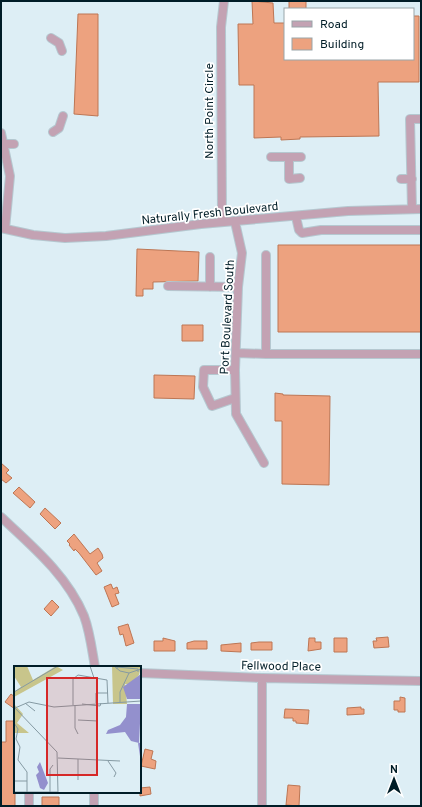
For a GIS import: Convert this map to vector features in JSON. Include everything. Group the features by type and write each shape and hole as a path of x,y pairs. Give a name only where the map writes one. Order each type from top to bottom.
{"street":[{"name":"North Point Circle","path":"222,222 221,180 224,158 221,27 224,1"},
{"path":"51,38 59,43 62,51"},
{"path":"53,132 59,128 63,116"},
{"path":"412,209 410,119 421,119"},
{"path":"1,133 10,176 3,229"},
{"path":"3,144 14,144"},
{"path":"271,157 301,157"},
{"path":"289,157 289,179 300,178"},
{"path":"401,179 412,179"},
{"path":"221,180 230,180"},
{"name":"Naturally Fresh Boulevard","path":"3,229 33,235 65,238 106,236 222,222 296,217 362,210 421,209"},
{"path":"296,217 299,230 302,233 321,230 421,230"},
{"name":"Port Boulevard South","path":"235,222 242,253 238,287 235,370 236,414 264,463"},
{"path":"266,255 266,354"},
{"path":"210,257 210,287"},
{"path":"168,286 238,287"},
{"path":"236,353 421,354"},
{"path":"235,370 204,370 202,387 212,406 235,398"},
{"path":"1,517 52,566 69,589 83,615 95,666"},
{"name":"Fellwood Place","path":"141,673 262,678 421,681"},
{"path":"262,678 262,806"},
{"path":"28,806 29,793"},
{"path":"94,793 94,806"}],"building":[{"path":"252,1 273,3 274,23 284,23 284,60 414,60 414,16 419,16 419,82 378,82 379,136 300,137 300,139 281,140 281,137 254,138 254,85 239,85 238,24 253,24"},
{"path":"289,1 306,1 306,8 289,8"},
{"path":"78,14 98,14 98,116 74,114"},
{"path":"278,245 421,245 421,332 278,332"},
{"path":"137,249 199,252 198,281 153,282 153,289 143,289 143,296 136,296"},
{"path":"182,325 203,325 203,341 182,341"},
{"path":"154,375 195,376 194,399 154,398"},
{"path":"275,393 283,395 330,396 329,485 282,484 282,421 275,421"},
{"path":"1,463 9,470 6,473 12,478 6,483 1,479"},
{"path":"19,487 35,502 30,508 13,493"},
{"path":"45,508 61,523 55,529 40,514"},
{"path":"74,534 90,554 98,548 102,554 103,558 97,563 102,571 96,575 79,553 75,549 74,551 69,545 70,544 67,541"},
{"path":"111,584 113,589 117,587 119,593 115,594 119,604 112,607 104,587"},
{"path":"52,600 59,607 51,616 44,609"},
{"path":"128,624 134,643 126,646 123,634 120,635 118,627"},
{"path":"388,637 389,647 374,648 373,641 377,641 376,638"},
{"path":"163,638 175,641 175,651 154,651 154,641 163,641"},
{"path":"309,638 315,638 315,642 321,642 321,649 308,651"},
{"path":"334,638 347,638 347,652 334,652"},
{"path":"194,641 207,641 207,649 187,649 187,643"},
{"path":"272,642 272,650 251,650 251,643"},
{"path":"241,643 241,652 221,651 221,645"},
{"path":"11,694 14,696 14,708 5,702"},
{"path":"400,697 405,698 405,712 398,712 398,710 394,710 394,701 400,701"},
{"path":"361,707 361,709 364,709 364,714 347,715 347,708"},
{"path":"285,709 309,710 308,724 296,723 296,721 293,721 293,718 284,718"},
{"path":"6,721 14,721 15,806 1,806 1,742 6,742"},
{"path":"145,749 153,751 151,759 156,761 155,769 141,766"},
{"path":"288,785 300,786 299,806 286,805"},
{"path":"150,787 151,794 140,796 141,788"},
{"path":"42,797 59,797 59,806 42,806"}]}
